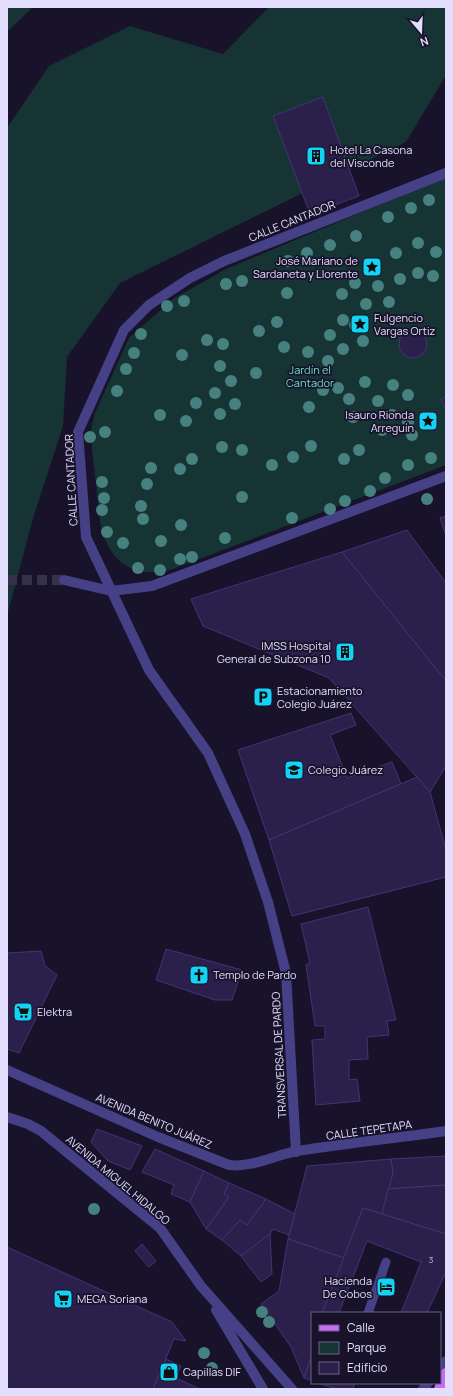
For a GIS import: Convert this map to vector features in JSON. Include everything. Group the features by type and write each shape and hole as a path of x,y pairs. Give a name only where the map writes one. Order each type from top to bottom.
{"main road":[{"path":"439,1389 446,1373"}],"street":[{"name":"CALLE CANTADOR","path":"110,591 86,537 78,432 124,330 149,305 190,278 210,268 446,173"},
{"path":"64,580 110,591 152,586 446,476"},
{"name":"TRANSVERSAL DE PARDO","path":"110,591 149,670 208,753 245,834 268,902 286,973 296,1152"},
{"name":"AVENIDA BENITO JUÁREZ","path":"7,1070 158,1137 229,1165 237,1166 296,1152"},
{"name":"AVENIDA MIGUEL HIDALGO","path":"7,1117 28,1124 41,1131 160,1228 201,1286 292,1389"},
{"name":"CALLE TEPETAPA","path":"296,1152 446,1131"},
{"path":"201,1286 263,1389"}],"lane":[{"path":"368,1312 386,1262"}],"green space":[{"path":"7,7 33,7 7,32"},
{"path":"269,7 446,7 446,75 406,142 120,283 67,357 63,426 33,518 7,616 7,128 49,66 130,26 223,54"},
{"name":"Jardín el Cantador","path":"446,178 446,465 173,569 160,572 148,572 127,566 119,560 112,552 101,529 91,430 95,413 129,338 173,299 226,269"}],"building":[{"name":"Hotel La Casona del Visconde","path":"323,97 359,196 310,214 273,116"},
{"path":"413,330 423,334 427,344 423,354 413,358 403,354 399,344 403,334"},
{"path":"413,330 423,334 427,344 423,354 413,358 403,354 399,344 403,334"},
{"path":"446,397 446,406 444,407 441,399"},
{"path":"446,516 446,536 440,518"},
{"path":"407,530 446,583 446,681 342,552"},
{"name":"IMSS Hospital General de Subzona 10","path":"342,552 446,681 446,766 430,792 329,678 203,626 191,599"},
{"name":"Colegio Juárez","path":"351,713 356,725 330,735 347,778 392,762 401,784 269,840 238,750"},
{"path":"417,777 430,792 446,850 446,877 292,916 269,840"},
{"path":"368,907 396,1020 387,1021 389,1035 367,1037 368,1059 349,1060 349,1080 357,1079 360,1101 316,1105 312,1040 325,1039 325,1026 315,1026 306,965 310,963 301,924"},
{"name":"Templo de Pardo","path":"166,949 242,970 232,1000 215,1000 156,980"},
{"name":"Elektra","path":"41,951 45,966 57,975 19,1053 7,1049 7,953"},
{"path":"97,1129 142,1146 130,1170 108,1161 91,1142"},
{"path":"155,1149 204,1171 190,1202 171,1194 174,1185 142,1172"},
{"path":"446,1156 446,1185 388,1189 393,1173 391,1159"},
{"path":"391,1159 393,1173 382,1214 363,1208 344,1258 288,1239 307,1166"},
{"path":"204,1171 229,1183 224,1194 229,1197 206,1229 190,1202"},
{"path":"229,1183 266,1199 247,1225 240,1220 222,1240 206,1229 229,1197 224,1194"},
{"path":"446,1185 446,1234 382,1214 388,1189"},
{"path":"266,1199 295,1214 289,1235 273,1229 270,1234 241,1256 222,1240 240,1220 247,1225"},
{"path":"363,1208 446,1234 446,1272 427,1312 401,1312 421,1262 367,1241 339,1312 322,1312"},
{"path":"270,1234 272,1274 261,1282 241,1256"},
{"path":"288,1239 344,1258 322,1312 311,1312 311,1358 304,1378 291,1347 261,1304 279,1291"},
{"path":"142,1244 156,1261 149,1267 135,1251"},
{"name":"MEGA Soriana","path":"7,1247 172,1322 186,1341 174,1339 153,1389 7,1389"},
{"path":"311,1358 311,1381 304,1378"},
{"name":"Capillas DIF","path":"166,1359 181,1366 176,1378 200,1389 153,1389"},
{"path":"321,1384 355,1384 353,1389 337,1389"}],"tunnel":[{"path":"7,580 64,580"}],"place":[{"name":"Hotel La Casona del Visconde","path":"316,156"},
{"name":"José Mariano de Sardaneta y Llorente","path":"372,267"},
{"name":"Fulgencio Vargas Ortiz","path":"360,324"},
{"name":"Isauro Rionda Arreguín","path":"428,421"},
{"name":"IMSS Hospital General de Subzona 10","path":"345,652"},
{"name":"Estacionamiento Colegio Juárez","path":"263,697"},
{"name":"Colegio Juárez","path":"294,770"},
{"name":"Templo de Pardo","path":"199,975"},
{"name":"Elektra","path":"23,1012"},
{"name":"Hacienda De Cobos","path":"386,1287"},
{"name":"MEGA Soriana","path":"63,1299"},
{"name":"Capillas DIF","path":"169,1372"}]}
